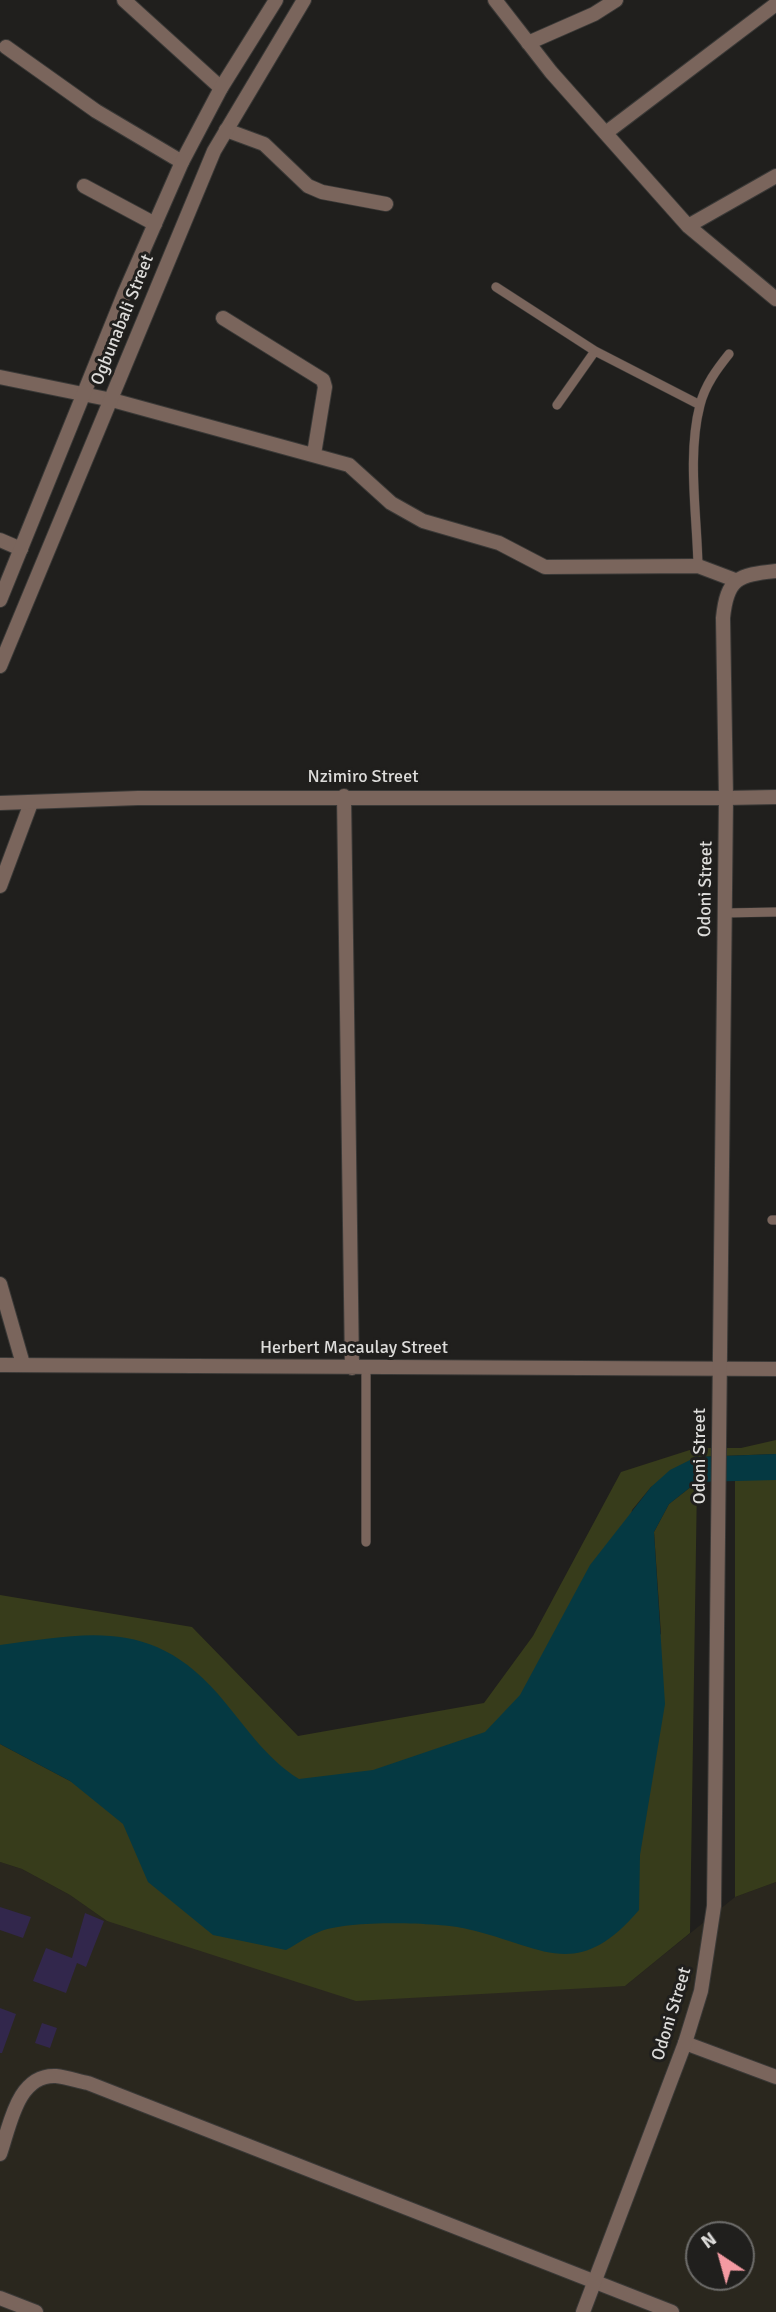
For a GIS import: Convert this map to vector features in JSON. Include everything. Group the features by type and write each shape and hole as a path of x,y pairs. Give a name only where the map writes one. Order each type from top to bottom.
{"street":[{"path":"124,0 221,88"},
{"name":"Ogbunabali Street","path":"0,600 182,162 221,88 276,0"},
{"name":"Ogbunabali Street","path":"0,666 112,400 182,224 226,130 304,0"},
{"path":"495,0 528,43 688,226 776,299"},
{"path":"528,43 594,14 616,0"},
{"path":"607,132 776,4"},
{"path":"6,47 96,111 182,162"},
{"path":"226,130 264,144 308,186 322,192 386,204"},
{"path":"688,226 776,176"},
{"path":"83,186 155,224"},
{"path":"223,318 323,380 325,387 314,454"},
{"path":"0,377 112,400 314,454 349,466 391,503 423,521 499,542 545,567 698,566 735,580 750,574 776,571"},
{"path":"0,540 21,549"},
{"name":"Odoni Street","path":"583,2312 685,2043 701,1991 714,1906 720,1442 714,1367 726,798 723,618 725,597 735,580"},
{"path":"344,796 359,1368"},
{"name":"Nzimiro Street","path":"0,803 138,797 776,797"},
{"path":"0,886 31,803"},
{"path":"0,1284 23,1364"},
{"name":"Herbert Macaulay Street","path":"0,1365 776,1368"},
{"path":"685,2043 776,2077"},
{"path":"0,2154 19,2099 33,2081 55,2076 88,2083 672,2312"},
{"path":"0,2298 36,2312"}],"lane":[{"path":"496,287 595,351 700,405"},
{"path":"557,405 595,351"},
{"path":"698,566 694,446 700,405 711,377 729,354"},
{"path":"725,913 776,912"},
{"path":"359,1368 366,1542"}],"shaded area":[{"path":"0,1862 22,1869 70,1895 107,1921 625,1986 735,1897 776,1882 776,2312 0,2312"}],"green space":[{"path":"776,1440 776,1454 696,1457 651,1487 632,1510 622,1567 485,1844 0,1683 0,1595 192,1627 298,1736 484,1703 533,1636 621,1472 696,1448 741,1448"},
{"path":"735,1479 776,1479 776,1882 735,1897"},
{"path":"697,1482 690,1933 625,1986 356,2001 107,1921 70,1895 22,1869 0,1862 0,1744 70,1781 276,1873 661,1634 654,1532 669,1504"}],"water":[{"path":"776,1454 776,1480 697,1482 669,1504 654,1532 665,1704 640,1855 639,1910 617,1933 596,1947 577,1953 558,1954 467,1929 414,1924 349,1925 332,1928 286,1950 213,1935 148,1882 123,1824 70,1781 0,1744 0,1645 90,1635 117,1636 143,1642 168,1653 193,1670 218,1694 265,1751 299,1779 373,1770 485,1732 520,1695 590,1565 651,1487 670,1470 696,1457"}],"building":[{"path":"0,1907 31,1917 23,1938 0,1930"},
{"path":"85,1913 104,1921 86,1967 77,1963 66,1993 33,1981 46,1948 72,1958"},
{"path":"0,2008 16,2014 2,2053 0,2053"},
{"path":"42,2023 57,2028 50,2048 35,2043"}]}
